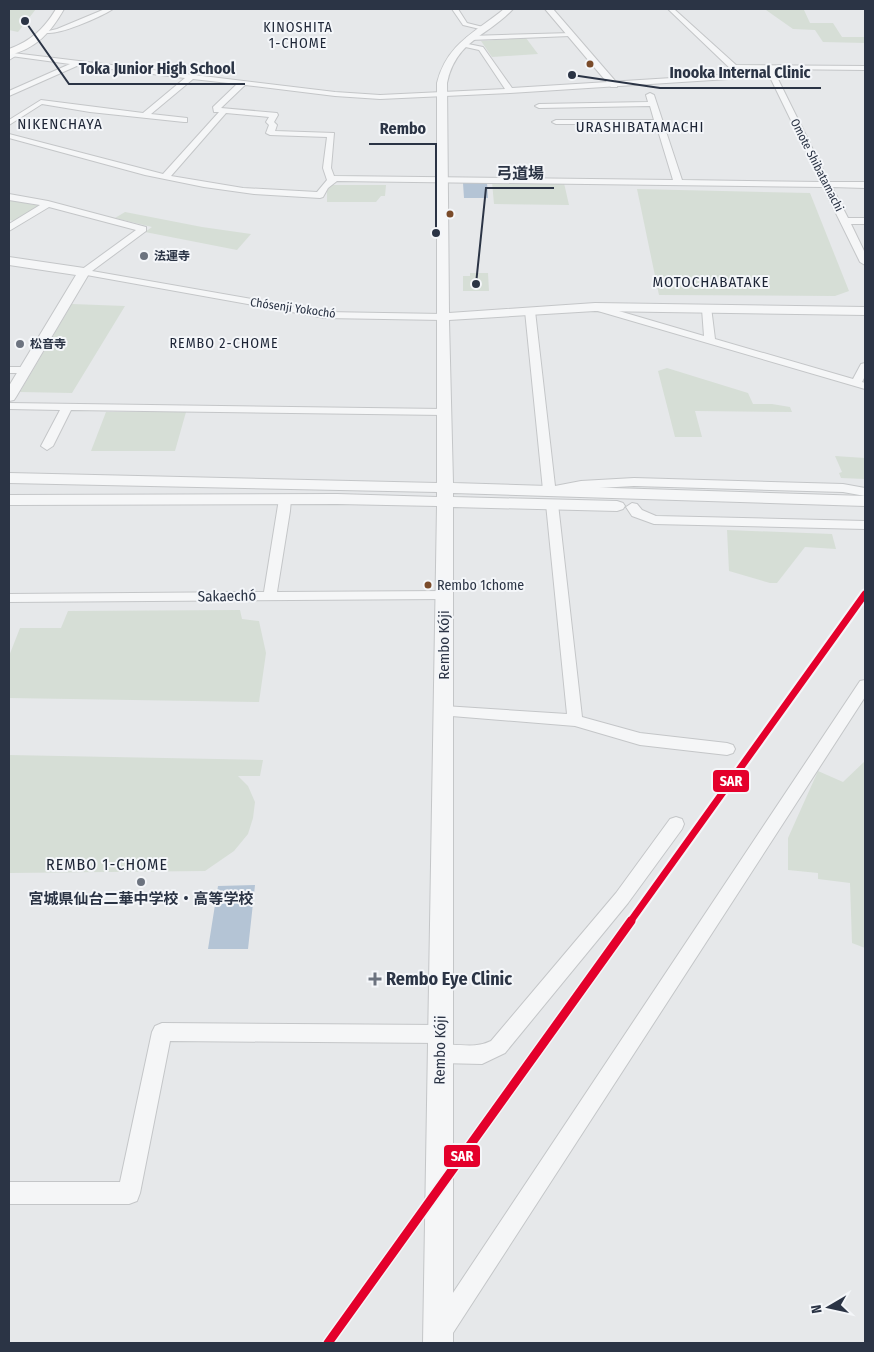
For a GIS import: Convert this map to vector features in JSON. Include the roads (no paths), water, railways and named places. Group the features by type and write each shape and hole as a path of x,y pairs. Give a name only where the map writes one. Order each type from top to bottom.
{"main road":[{"path":"11,54 47,32 60,9"}],"street":[{"path":"47,32 58,31 110,9"},
{"path":"455,9 466,25 484,28"},
{"name":"Rembo Kóji","path":"438,1339 445,594 442,95 444,69 453,54 469,38 509,9"},
{"path":"549,9 614,85"},
{"path":"11,54 77,64 354,95 442,95 741,76 671,9"},
{"path":"469,38 570,34"},
{"path":"461,45 481,48 510,91"},
{"path":"9,94 77,64"},
{"name":"Omote Shibatamachi","path":"768,67 865,261"},
{"path":"734,68 865,68"},
{"path":"144,116 191,77"},
{"path":"244,83 216,108 224,111 274,115 270,122 273,125 270,133 331,135 327,168 331,180"},
{"path":"646,83 678,182"},
{"path":"9,123 41,102 90,110 184,120"},
{"path":"539,106 653,104"},
{"path":"585,105 587,122"},
{"path":"166,176 224,111"},
{"path":"556,122 659,122"},
{"path":"9,136 81,156 241,191 320,195 331,180 336,178 865,184"},
{"path":"14,146 26,140"},
{"path":"9,197 48,204 143,229 84,272 9,397"},
{"path":"9,228 48,204"},
{"path":"845,220 865,221"},
{"path":"853,236 865,236"},
{"path":"9,261 84,272"},
{"name":"Chósenji Yokochó","path":"84,272 325,315 443,317"},
{"path":"443,317 595,308 865,310"},
{"path":"595,308 860,385 865,366"},
{"path":"707,309 710,340"},
{"path":"530,311 552,495 575,720"},
{"path":"9,370 24,370"},
{"path":"9,406 443,412"},
{"path":"47,446 67,407"},
{"path":"9,478 445,494 552,495 736,503 865,512"},
{"path":"552,495 581,485 634,482 843,488 858,489 865,492"},
{"path":"9,500 285,499 445,494"},
{"path":"552,495 632,507 865,501"},
{"path":"270,595 285,499"},
{"path":"632,507 637,513 654,520 865,525"},
{"name":"Sakaechó","path":"9,598 445,594"},
{"path":"438,1339 865,685"},
{"path":"444,711 575,720 640,739 727,749"},
{"path":"9,1193 129,1193 162,1032 441,1044 482,1055 498,1047 622,898 676,824"}],"water":[{"path":"463,183 487,183 488,198 464,198"},
{"path":"255,885 248,949 208,949 218,886"}],"place":[{"name":"Toka Junior High School","path":"25,21"},
{"name":"Inooka Internal Clinic","path":"572,75"},
{"name":"Rembo","path":"436,233"},
{"name":"法運寺","path":"144,256"},
{"name":"弓道場","path":"476,284"},
{"name":"松音寺","path":"20,344"},
{"name":"Rembo 1chome","path":"428,585"},
{"name":"宮城県仙台二華中学校・高等学校","path":"141,882"},
{"name":"Rembo Eye Clinic","path":"375,979"}],"district":[{"name":"KINOSHITA 1-CHOME","path":"298,36"},
{"name":"NIKENCHAYA","path":"60,124"},
{"name":"URASHIBATAMACHI","path":"640,127"},
{"name":"MOTOCHABATAKE","path":"711,282"},
{"name":"REMBO 2-CHOME","path":"224,343"},
{"name":"REMBO 1-CHOME","path":"107,864"}]}
